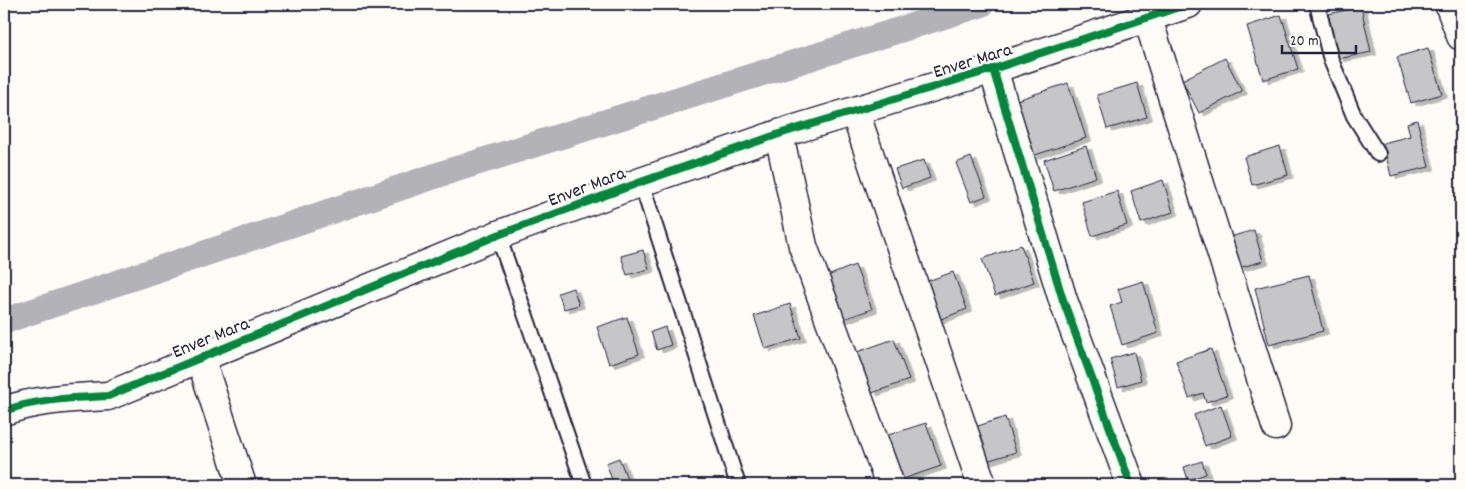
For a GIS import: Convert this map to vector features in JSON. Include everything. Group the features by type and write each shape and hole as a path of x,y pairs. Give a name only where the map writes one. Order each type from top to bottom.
{"street":[{"name":"Enver Mara","path":"4,411 18,406 58,398 108,396 498,235 641,182 779,134 993,69 1148,19 1188,4"},
{"path":"1449,4 1461,36"},
{"path":"1148,19 1276,426"},
{"path":"993,69 1063,300 1131,485"},
{"path":"855,112 982,485"},
{"path":"779,134 803,246 890,485"},
{"path":"200,357 242,485"}],"lane":[{"path":"1317,4 1331,60 1354,116 1378,154"},
{"path":"641,182 738,485"},
{"path":"498,235 584,485"}],"building":[{"path":"1361,7 1371,52 1338,59 1328,14"},
{"path":"1281,15 1298,69 1263,80 1247,26"},
{"path":"1428,48 1442,94 1411,103 1397,57"},
{"path":"1225,58 1242,91 1199,113 1182,80"},
{"path":"1068,83 1086,138 1032,156 1014,101"},
{"path":"1137,83 1147,117 1107,129 1097,95"},
{"path":"1417,120 1429,167 1391,176 1383,143 1410,136 1407,123"},
{"path":"1086,146 1096,177 1054,191 1044,160"},
{"path":"1280,146 1288,175 1252,185 1244,157"},
{"path":"971,157 986,196 971,202 956,163"},
{"path":"924,160 930,178 902,188 895,169"},
{"path":"1163,180 1173,212 1141,223 1131,191"},
{"path":"1117,191 1127,225 1092,236 1082,202"},
{"path":"1254,230 1263,261 1239,268 1230,237"},
{"path":"1021,245 1034,282 995,296 982,259"},
{"path":"643,250 649,269 627,275 621,256"},
{"path":"855,265 872,309 841,320 825,277"},
{"path":"953,272 967,309 936,321 922,283"},
{"path":"1309,275 1323,331 1269,345 1255,288"},
{"path":"1143,281 1158,333 1122,345 1110,306 1122,302 1118,289"},
{"path":"573,288 579,305 564,309 558,293"},
{"path":"790,304 801,338 765,349 754,316"},
{"path":"627,317 639,354 609,364 597,327"},
{"path":"665,327 671,345 657,350 651,332"},
{"path":"894,339 909,380 872,393 857,352"},
{"path":"1211,349 1227,395 1206,402 1203,393 1189,398 1176,361"},
{"path":"1134,352 1141,380 1118,387 1110,359"},
{"path":"1221,405 1232,436 1205,446 1194,415"},
{"path":"1005,417 1016,452 983,462 972,428"},
{"path":"926,423 941,466 900,480 885,436"},
{"path":"619,458 628,481 614,485 606,463"},
{"path":"1202,461 1206,474 1188,480 1184,467"},
{"path":"205,479 207,485 185,485"}],"waterway":[{"path":"4,321 450,171 982,4"}],"cycle path":[{"path":"4,411 29,404 68,398 108,396 498,235 641,182 779,134 993,69 1188,4"},
{"path":"993,69 1063,300 1131,485"}]}
